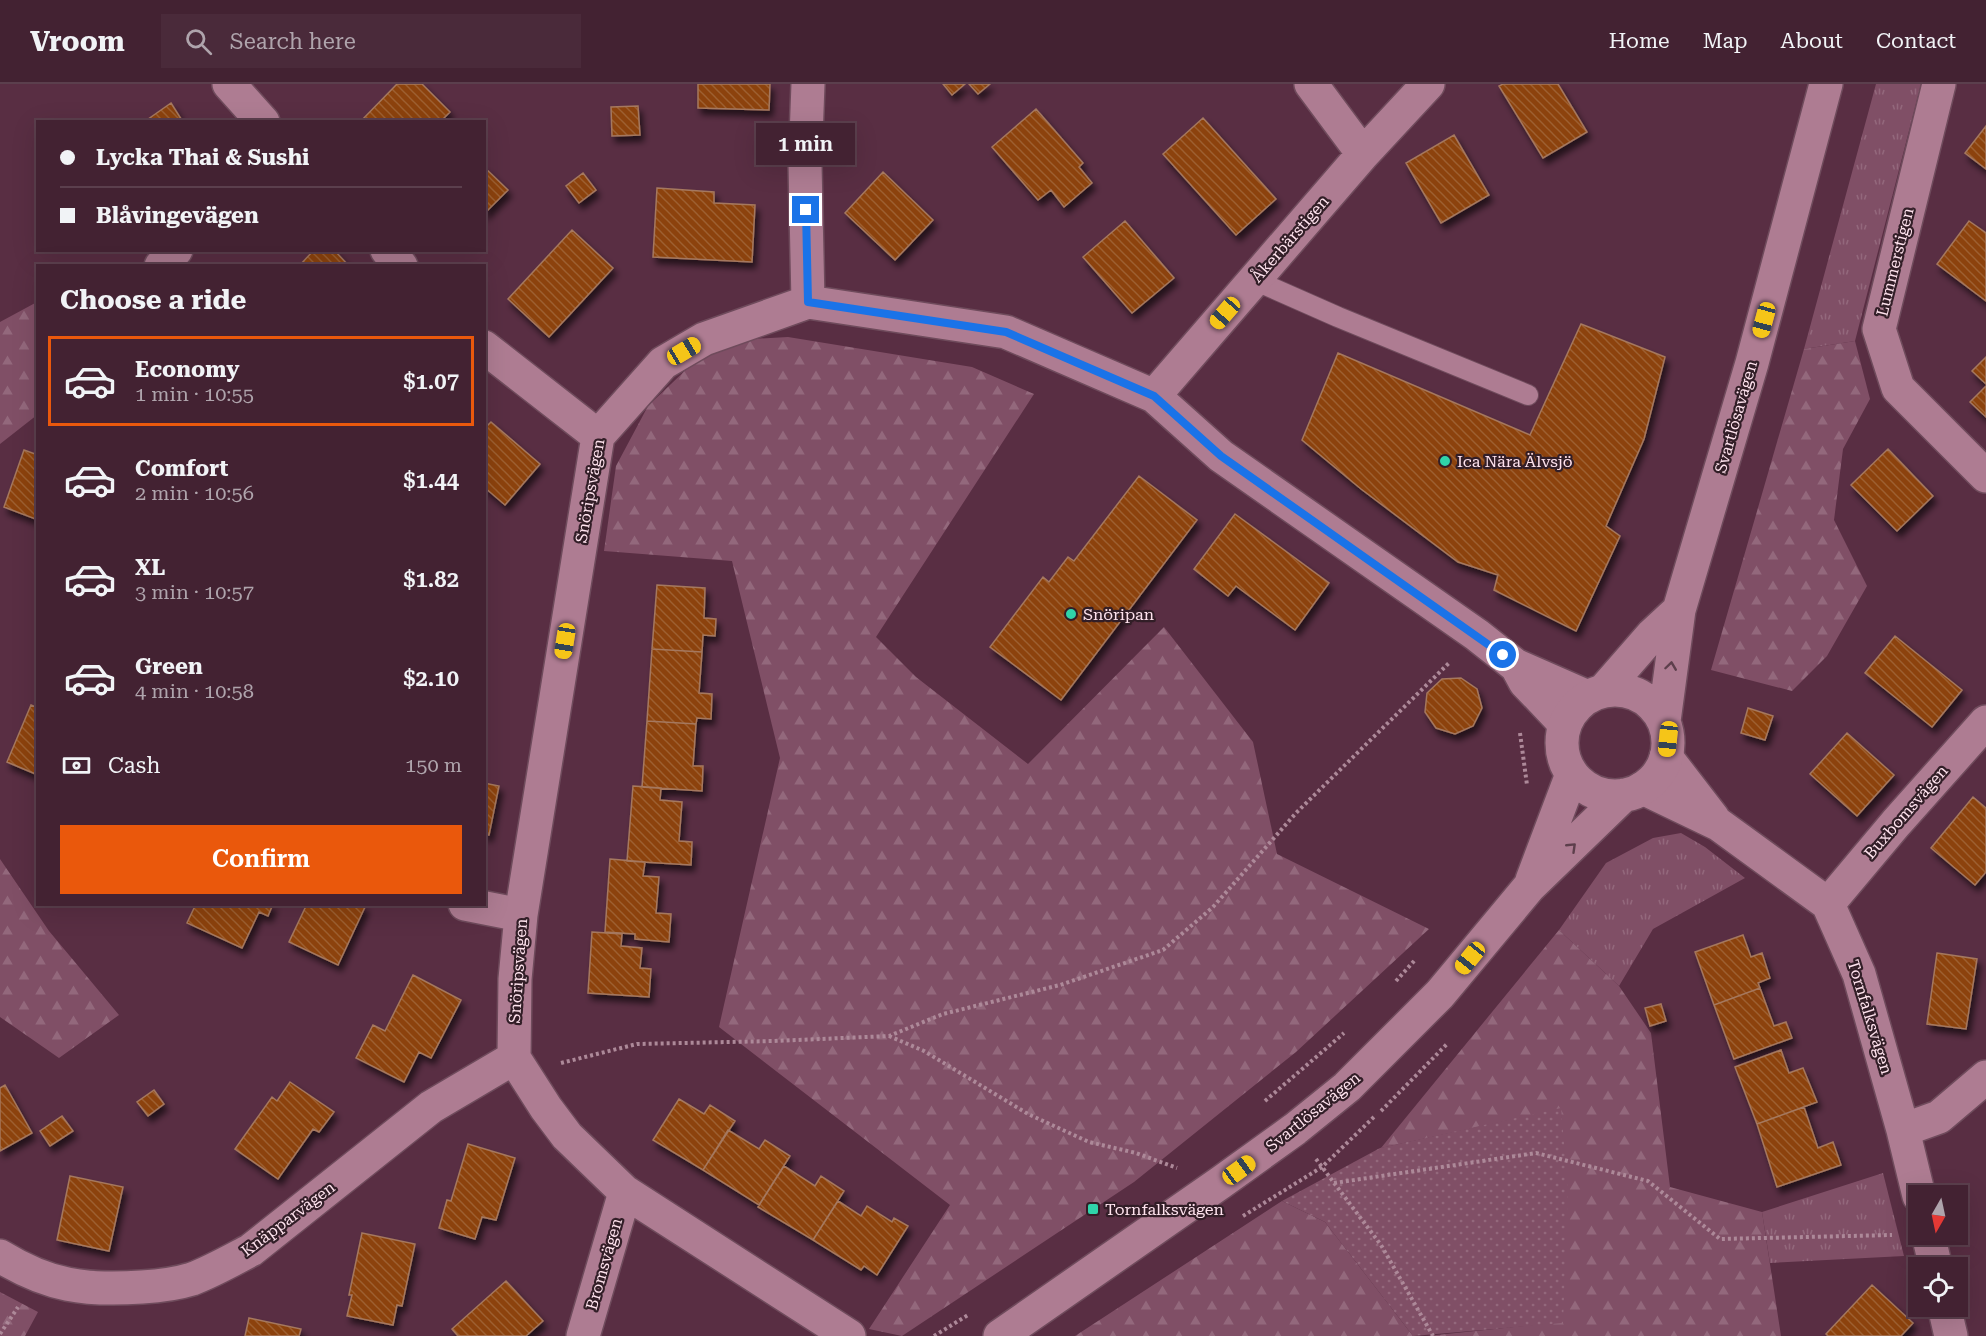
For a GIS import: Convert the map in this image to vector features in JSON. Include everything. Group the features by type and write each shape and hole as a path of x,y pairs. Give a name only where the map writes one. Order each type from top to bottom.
{"street":[{"path":"229,84 261,120"},
{"path":"808,84 805,164 808,302"},
{"path":"1311,84 1363,154"},
{"name":"Åkerbärstigen","path":"1154,396 1363,154 1428,84"},
{"name":"Svartlösavägen","path":"1664,722 1679,610 1752,363 1826,84"},
{"name":"Lummerstigen","path":"1939,84 1879,329 1898,388 1986,476"},
{"path":"162,264 174,252"},
{"path":"389,252 399,264"},
{"name":"Snöripsvägen","path":"514,1058 515,979 521,915 598,436 663,363 704,339 808,302 1006,332 1154,396 1221,456 1477,635 1515,665 1596,693"},
{"path":"486,349 598,436"},
{"path":"1679,610 1596,693 1574,708 1554,713 1564,759 1572,774 1586,788 1605,795 1634,792 1718,824 1828,904"},
{"name":"Snöripsvägen","path":"1515,665 1525,682 1554,713"},
{"path":"1596,693 1622,690 1640,695 1654,706 1664,722 1668,739 1666,757 1657,775 1634,792"},
{"name":"Buxbomsvägen","path":"1828,904 1986,722"},
{"path":"1666,757 1718,824"},
{"name":"Svartlösavägen","path":"1529,887 1572,774"},
{"name":"Svartlösavägen","path":"1000,1336 1295,1130 1347,1087 1440,994 1529,887 1634,792"},
{"name":"Tornfalksvägen","path":"1828,904 1859,974 1916,1185"},
{"path":"475,906 521,915"},
{"path":"514,1058 567,1136 625,1192 849,1336"},
{"name":"Knäpparvägen","path":"0,1256 39,1276 73,1286 106,1290 162,1286 191,1279 251,1250 431,1107 514,1058"},
{"path":"1903,1130 1939,1117 1986,1077"},
{"name":"Bromsvägen","path":"583,1336 625,1192"},
{"path":"1947,1317 1951,1336"}],"lane":[{"path":"1254,280 1528,395"}],"path":[{"path":"514,1058 548,1066 638,1044 889,1036 944,1014 1060,985 1163,950 1214,907 1296,813 1477,635"},
{"path":"1527,789 1520,729 1554,713"},
{"path":"1393,984 1416,960"},
{"path":"1260,1105 1346,1032"},
{"path":"889,1036 924,1051 1028,1114 1089,1142 1136,1153 1182,1170 1172,1176"},
{"path":"1295,1130 1381,1245 1433,1336"},
{"path":"1334,1184 1536,1153 1648,1181 1720,1239 1908,1235"},
{"path":"934,1336 972,1313"}],"green space":[{"path":"1876,84 1921,84 1855,341 1804,349"},
{"path":"36,303 36,416 0,444 0,322"},
{"path":"788,337 972,367 1034,394 876,637 916,677 1028,764 1164,627 1253,742 1277,854 1429,929 1296,1052 1134,1182 902,1336 869,1329 950,1205 719,1027 780,758 732,561 604,551 616,466 648,406 716,341"},
{"path":"1855,341 1870,399 1843,449 1834,520 1867,586 1827,656 1792,691 1711,670 1804,349"},
{"path":"1681,833 1705,847 1745,878 1653,929 1619,986 1559,930 1606,863 1653,838"},
{"path":"0,859 49,931 119,1015 59,1058 0,1017"},
{"path":"1559,930 1619,986 1651,1033 1670,1187 1762,1212 1781,1336 1427,1336 1563,1322 1561,1109 1381,1148"},
{"path":"1561,1108 1568,1190 1563,1323 1413,1336 1325,1222 1282,1201 1380,1148"},
{"path":"1883,1173 1904,1256 1770,1263 1762,1212"},
{"path":"1282,1201 1325,1222 1413,1336 1075,1336"},
{"path":"0,1292 38,1312 25,1336 0,1336"}],"building":[{"path":"397,84 422,84 450,112 442,120 362,120"},
{"path":"698,84 770,84 769,110 698,108"},
{"path":"943,84 965,84 952,95"},
{"path":"969,84 990,84 978,94"},
{"path":"1503,84 1558,84 1587,132 1543,158 1499,86"},
{"path":"171,103 182,120 147,120"},
{"path":"638,106 640,135 612,136 611,107"},
{"path":"1036,109 1083,163 1079,167 1092,183 1064,207 1051,190 1038,200 992,147"},
{"path":"1203,118 1276,199 1236,235 1163,154"},
{"path":"1986,126 1986,169 1965,153"},
{"path":"1454,135 1489,195 1441,223 1406,163"},
{"path":"486,169 508,190 486,212"},
{"path":"883,172 933,220 895,260 845,213"},
{"path":"583,173 596,190 579,203 566,186"},
{"path":"657,188 714,192 714,203 755,205 752,262 653,257"},
{"path":"1125,221 1174,278 1132,313 1083,257"},
{"path":"1969,221 1986,233 1986,301 1937,264"},
{"path":"572,230 613,268 549,337 508,299"},
{"path":"312,252 336,252 347,264 301,264"},
{"path":"1581,324 1665,357 1644,439 1606,526 1620,536 1576,631 1494,590 1498,575 1458,562 1361,489 1302,440 1338,353 1530,435"},
{"path":"1986,357 1986,384 1972,371"},
{"path":"1986,386 1986,417 1970,402"},
{"path":"491,422 540,464 505,505 486,489 486,427"},
{"path":"1888,449 1933,496 1897,531 1851,485"},
{"path":"24,450 36,454 36,519 4,507"},
{"name":"Snöripan","path":"1139,476 1197,520 1061,700 990,647 1043,577 1049,582 1068,557 1074,561"},
{"path":"1235,514 1329,583 1295,630 1236,586 1228,596 1194,569"},
{"path":"657,585 705,588 704,618 716,619 715,636 703,635 702,652 652,649"},
{"path":"1895,636 1962,690 1932,727 1865,673"},
{"path":"652,649 702,652 699,693 712,694 711,719 697,718 696,724 647,721"},
{"path":"1461,678 1477,689 1482,708 1473,726 1455,734 1436,728 1425,712 1427,693 1442,679"},
{"path":"31,705 36,707 36,774 7,762"},
{"path":"1748,708 1773,716 1765,740 1741,733"},
{"path":"647,721 696,724 693,766 703,766 702,791 642,787"},
{"path":"1847,733 1894,775 1857,816 1810,774"},
{"path":"486,783 499,786 489,835 486,835"},
{"path":"633,786 661,788 660,800 682,802 679,841 692,842 691,865 627,861"},
{"path":"1973,797 1986,808 1986,872 1975,885 1931,848"},
{"path":"610,859 645,862 643,876 659,877 656,913 671,914 669,942 635,939 635,934 605,932"},
{"path":"195,906 272,906 268,916 259,912 242,948 187,923"},
{"path":"306,906 365,907 338,965 289,942"},
{"path":"592,932 622,934 621,946 642,948 640,968 651,969 649,997 588,993"},
{"path":"1743,935 1751,957 1762,953 1770,978 1758,983 1760,988 1714,1005 1695,952"},
{"path":"1937,953 1977,959 1966,1029 1927,1024"},
{"path":"413,975 461,1000 431,1058 419,1052 404,1082 356,1058 373,1025 385,1031"},
{"path":"1760,988 1774,1026 1786,1022 1792,1038 1734,1059 1714,1005"},
{"path":"1661,1004 1666,1021 1650,1026 1645,1008"},
{"path":"1781,1050 1789,1073 1803,1068 1817,1102 1757,1124 1735,1067"},
{"path":"290,1082 334,1112 319,1132 313,1129 278,1179 235,1149 272,1097 277,1101"},
{"path":"5,1085 32,1133 0,1151 0,1088"},
{"path":"154,1090 164,1104 148,1116 137,1102"},
{"path":"679,1099 704,1114 710,1105 735,1121 703,1170 653,1140"},
{"path":"1804,1107 1818,1148 1833,1142 1841,1165 1777,1187 1757,1124"},
{"path":"62,1116 73,1131 50,1146 40,1131"},
{"path":"728,1130 759,1149 765,1140 790,1156 759,1205 703,1170"},
{"path":"468,1144 515,1158 496,1220 482,1217 475,1239 439,1228 447,1200 451,1201"},
{"path":"784,1166 815,1186 821,1176 844,1191 813,1240 758,1207"},
{"path":"70,1176 123,1187 109,1251 57,1240"},
{"path":"838,1201 861,1216 867,1206 892,1222 894,1218 908,1226 877,1275 864,1266 861,1270 813,1240"},
{"path":"362,1233 415,1244 402,1306 397,1305 393,1325 347,1316"},
{"path":"506,1281 543,1321 526,1336 458,1336 452,1329"},
{"path":"1872,1285 1913,1323 1901,1336 1828,1336 1826,1334"},
{"path":"249,1318 301,1329 299,1336 245,1336"}],"place":[{"name":"Ica Nära Älvsjö","path":"1445,461"},
{"name":"Snöripan","path":"1071,614"},
{"name":"Tornfalksvägen","path":"1093,1209"}],"route":[{"path":"806,210 808,302 1006,332 1154,396 1221,456 1503,655"}]}
